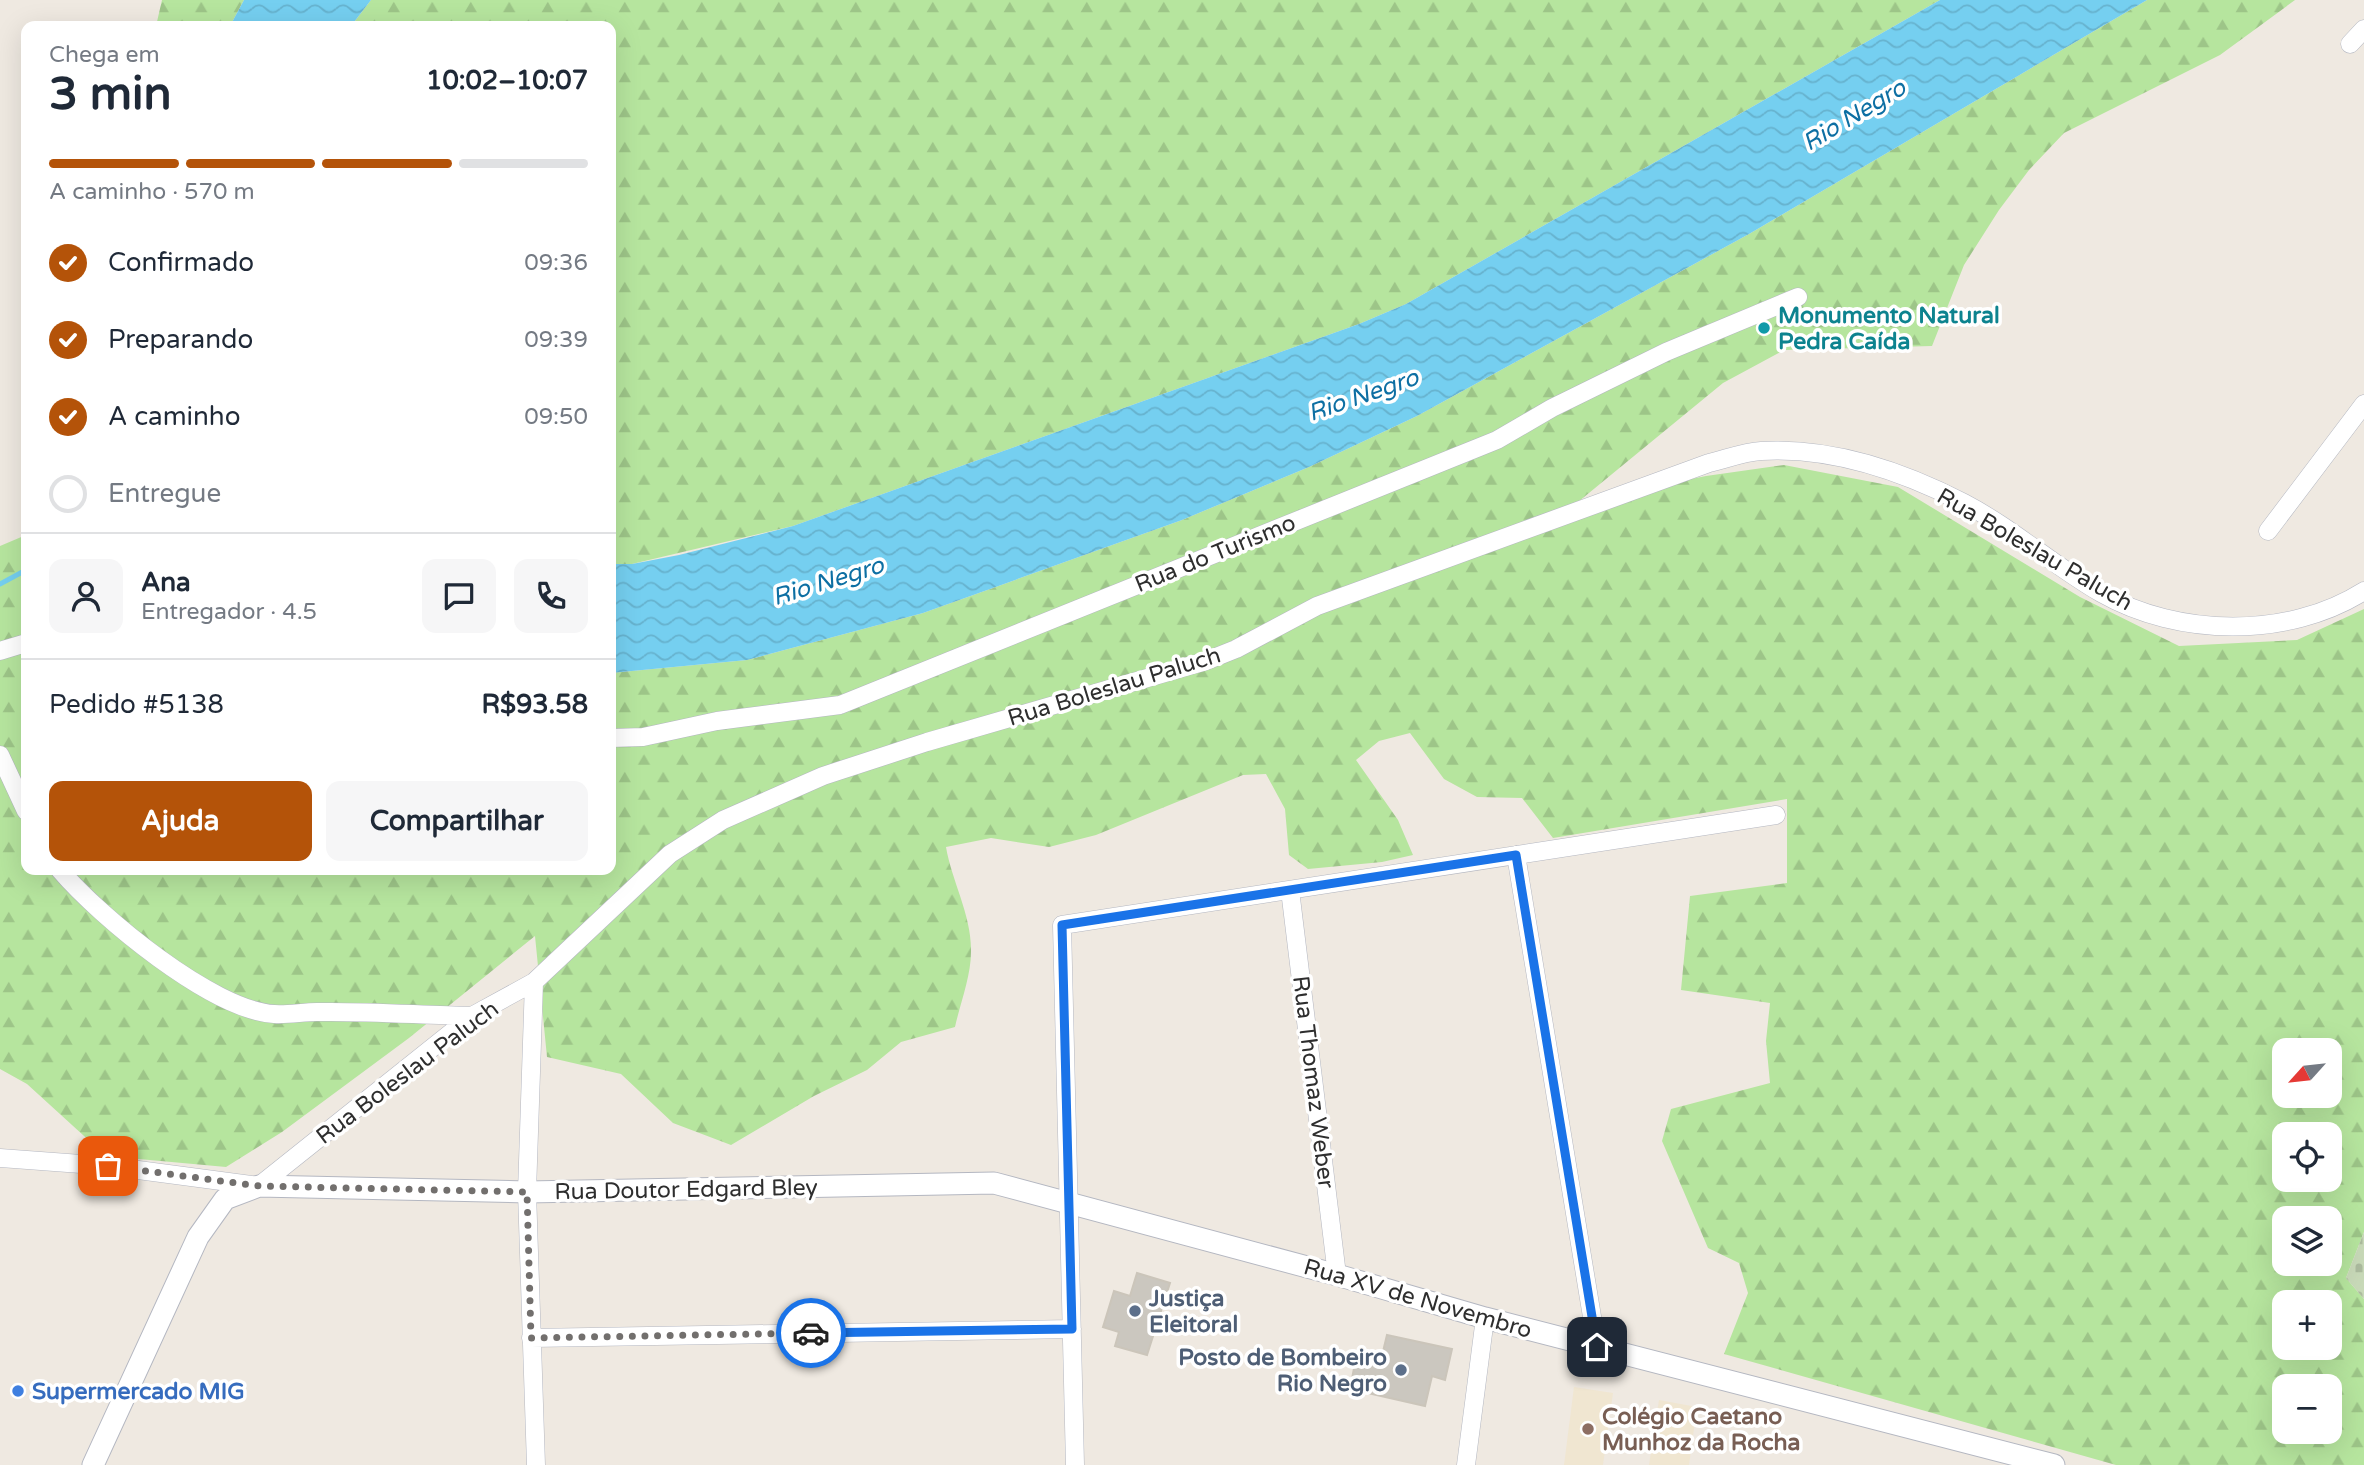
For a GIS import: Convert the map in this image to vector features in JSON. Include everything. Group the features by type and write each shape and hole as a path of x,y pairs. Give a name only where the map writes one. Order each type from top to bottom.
{"street":[{"path":"2350,44 2364,29"},
{"name":"Rua do Turismo","path":"616,738 643,737 717,721 840,705 1497,440 1552,408 1666,352 1798,297"},
{"path":"2268,531 2364,404"},
{"name":"Rua Boleslau Paluch","path":"93,1465 198,1237 225,1199 259,1186 472,1016 534,982 670,854 723,820 768,798 927,742 1206,661 1236,649 1317,606 1709,463 1758,452 1804,451 1861,462 1914,481 1965,503 2102,594 2149,614 2198,625 2251,625 2306,617 2348,601 2364,591"},
{"path":"2348,601 2364,612"},
{"path":"0,651 21,645"},
{"path":"0,755 21,800"},
{"path":"1075,1465 1062,925 1776,816"},
{"path":"1516,855 1597,1347"},
{"path":"65,875 111,920 157,956 227,1001 273,1014 316,1012 472,1016"},
{"name":"Rua Thomaz Weber","path":"1290,890 1337,1275"},
{"path":"534,982 527,1192 536,1465"},
{"path":"0,1158 108,1166 259,1186"},
{"name":"Rua Doutor Edgard Bley","path":"259,1186 527,1192 995,1183 1068,1201"},
{"name":"Rua XV de Novembro","path":"1068,1201 1485,1318 2054,1465"},
{"path":"1466,1465 1485,1318"},
{"path":"531,1338 1072,1329"}],"shaded area":[{"name":"Colégio Caetano Munhoz da Rocha","path":"1574,1387 1613,1393 1603,1465 1564,1465"},
{"name":"Colégio Caetano Munhoz da Rocha","path":"1659,1400 1697,1407 1689,1465 1649,1465"}],"green space":[{"path":"162,0 244,0 233,21 157,21"},
{"path":"371,0 1940,0 1406,304 1359,324 793,526 632,564 616,564 616,21 355,21"},
{"path":"2147,0 2295,0 2220,55 2064,133 2029,170 1999,210 1964,265 1932,346 1784,350 1723,383 1578,502 1706,476 1784,465 1898,487 2080,597 2179,646 2297,640 2364,609 2364,1232 2346,1278 2364,1299 2364,1465 2116,1465 1724,1354 1748,1293 1739,1263 1708,1248 1662,1141 1671,1109 1770,1083 1766,1041 1770,1003 1681,990 1690,896 1787,883 1787,799 1553,838 1522,798 1477,797 1444,779 1410,733 1379,741 1356,760 1398,820 1413,855 1382,862 1308,869 1289,855 1285,809 1266,774 1243,775 1096,835 1049,847 991,838 946,847 965,912 971,952 955,1027 901,1042 867,1070 814,1096 731,1145 673,1123 621,1074 547,1057 535,936 409,1038 282,1132 226,1167 106,1156 27,1084 0,1069 0,546 21,537 21,875 616,875 616,673 747,660 923,613 1182,520 1309,467 1417,416 1749,234"},
{"path":"2364,1232 2364,1299 2346,1278"}],"water":[{"path":"244,0 371,0 355,21 233,21"},
{"name":"Rio Negro","path":"1940,0 2147,0 1749,234 1417,416 1309,467 1182,520 923,613 747,660 616,673 616,564 632,564 679,555 793,526 1359,324 1406,304"}],"building":[{"name":"Justiça Eleitoral","path":"1137,1273 1170,1283 1147,1355 1115,1346 1119,1332 1103,1327 1114,1291 1130,1296"},
{"name":"Posto de Bombeiro Rio Negro","path":"1387,1335 1452,1349 1445,1380 1432,1376 1425,1406 1350,1389 1356,1358 1380,1364"}],"waterway":[{"path":"0,584 21,573"}],"way so far":[{"path":"108,1166 259,1186 527,1192 531,1338 811,1333"}],"place":[{"name":"Monumento Natural Pedra Caída","path":"1764,328"},
{"name":"Justiça Eleitoral","path":"1135,1311"},
{"name":"Posto de Bombeiro Rio Negro","path":"1401,1370"},
{"name":"Supermercado MIG","path":"18,1391"},
{"name":"Colégio Caetano Munhoz da Rocha","path":"1588,1429"}],"route":[{"path":"811,1333 1072,1329 1062,925 1516,855 1597,1347"}]}
